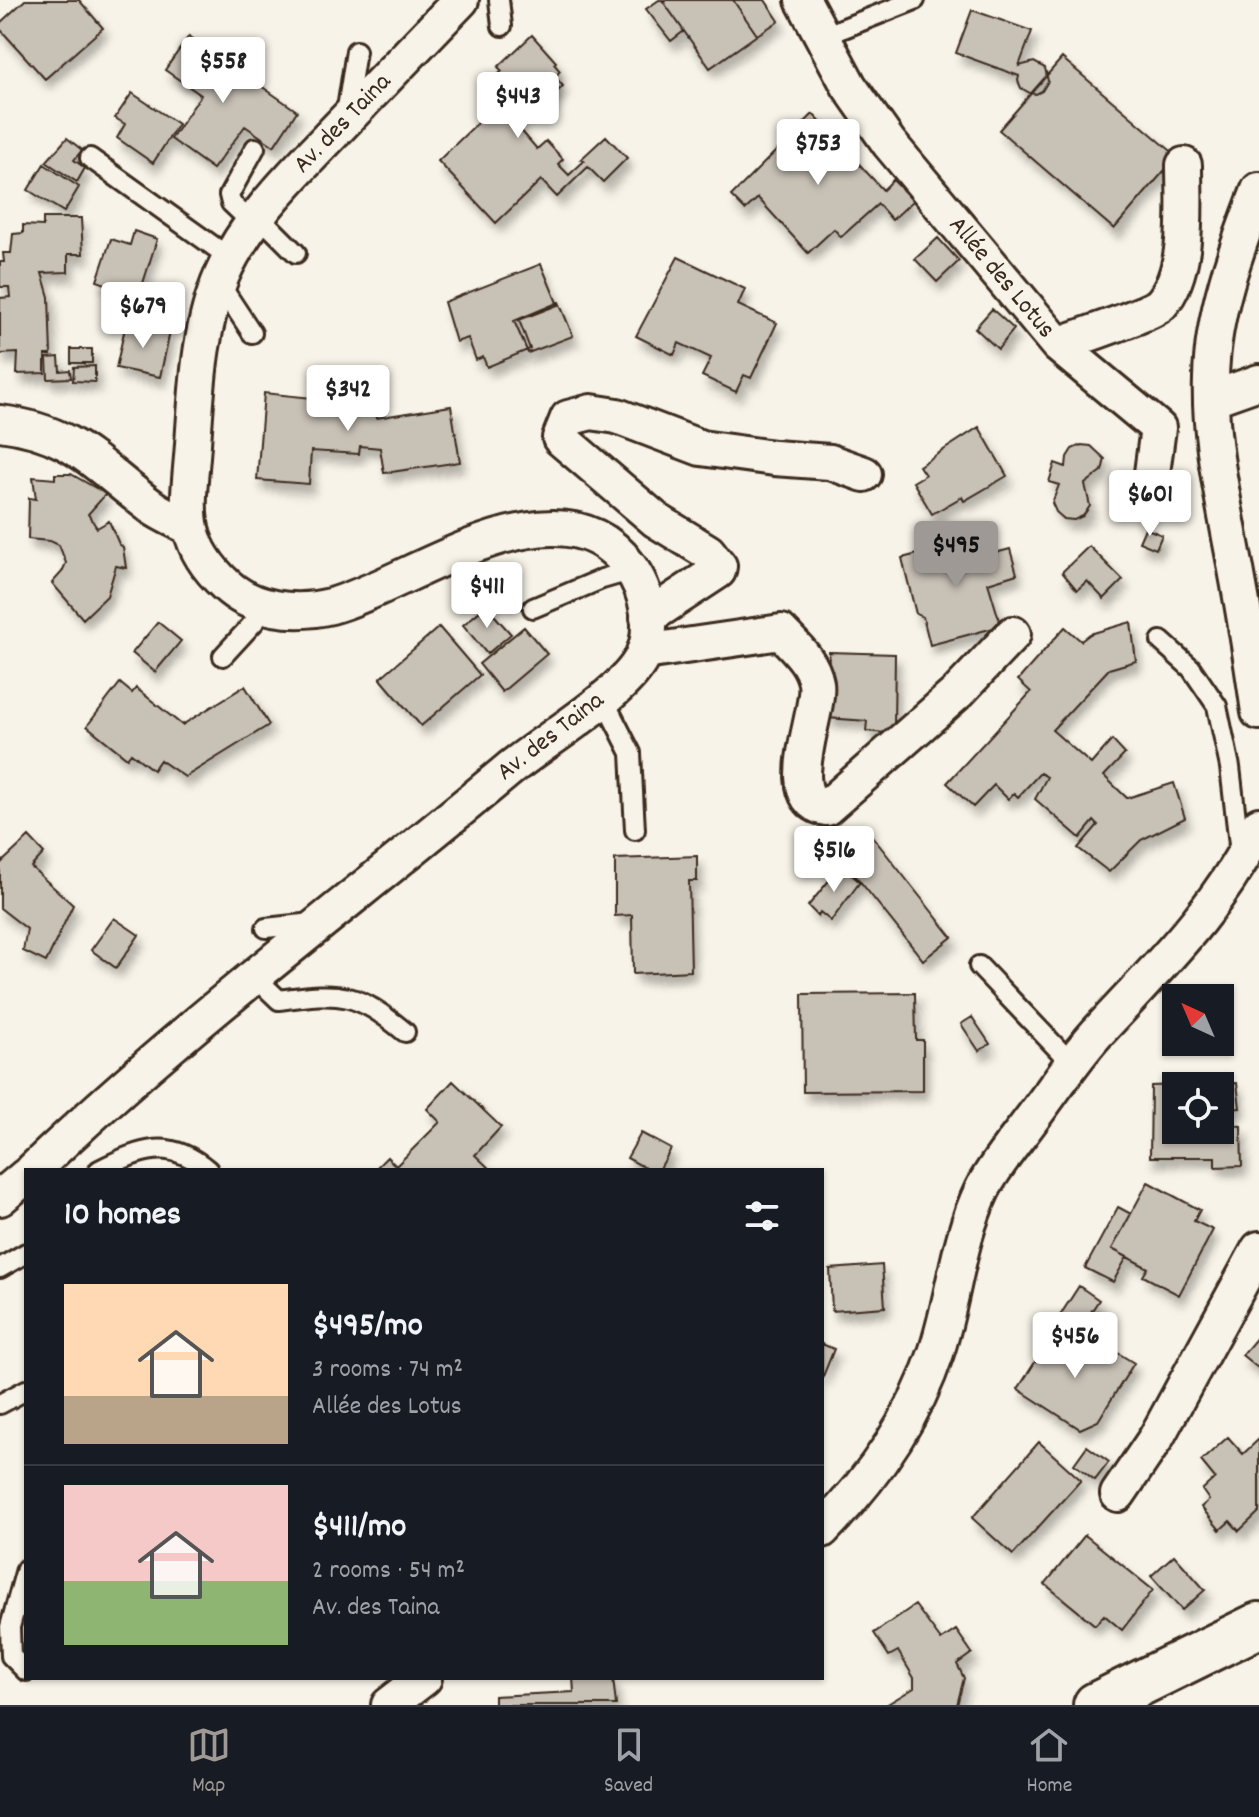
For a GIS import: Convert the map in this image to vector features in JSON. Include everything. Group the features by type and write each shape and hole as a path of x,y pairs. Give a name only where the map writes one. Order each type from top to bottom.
{"main road":[{"path":"1096,1705 1259,1625"}],"street":[{"name":"Av. des Taina","path":"35,1168 152,1062 533,749 603,698 637,666 644,652 648,605 633,570 601,540 576,530 543,528 508,534 328,607 292,609 248,601 228,587 209,567 193,542 188,511 201,361 206,327 224,271 256,220 345,120 461,0"},
{"name":"Allée des Lotus","path":"803,0 849,86 889,143 1058,345 1160,306 1177,275 1185,223 1184,165"},
{"path":"1259,190 1237,247 1221,307 1210,377 1214,453 1247,628 1259,712"},
{"path":"1058,345 1158,428 1150,488"},
{"path":"1211,399 1259,382"},
{"path":"648,617 718,571 719,566 708,552 656,520 560,438 568,418 591,412 617,416 701,448 830,462 864,474"},
{"path":"1,422 42,432 79,448 153,508 191,528"},
{"path":"644,652 781,632 806,658 816,684 801,785 811,800 826,808 958,692 1013,634"},
{"path":"824,1528 864,1486 917,1398 935,1354 969,1219 983,1188 1094,1037 1191,929 1227,883 1259,825"},
{"path":"0,1198 24,1178"},
{"path":"1118,1494 1156,1438 1259,1249"},
{"path":"389,1705 421,1680"}],"lane":[{"path":"499,0 502,26"},
{"path":"821,37 915,0"},
{"path":"345,120 356,51"},
{"path":"255,148 229,195 231,203 296,253"},
{"path":"90,158 224,271 252,333"},
{"path":"533,608 602,579 633,570"},
{"path":"223,656 268,607"},
{"path":"1161,641 1191,668 1217,706 1230,767 1241,860"},
{"path":"603,698 631,753 635,830"},
{"path":"266,928 323,922"},
{"path":"979,966 1073,1065"},
{"path":"256,978 279,1000 350,996 377,1008 405,1032"},
{"path":"105,1168 166,1147 186,1152 206,1168"},
{"path":"0,1268 24,1254"},
{"path":"0,1404 24,1391"},
{"path":"24,1576 10,1627 11,1656 24,1669"}],"building":[{"path":"25,0 79,0 103,28 45,79 0,29 0,23"},
{"path":"659,0 684,31 671,41 646,9"},
{"path":"662,0 733,0 757,35 710,68"},
{"path":"733,0 765,0 779,21 757,35"},
{"path":"972,10 1032,31 1019,66 1034,62 1045,68 1048,81 1042,91 1030,93 1021,88 1019,76 956,53"},
{"path":"532,35 556,62 554,64 560,71 555,77 563,86 547,102 539,94 512,120 537,149 546,141 563,159 558,164 569,175 606,136 627,158 603,182 588,167 557,197 541,180 496,223 438,161 496,105 482,90 502,71 498,67"},
{"path":"189,36 297,111 274,146 245,126 213,169 171,139 201,95 165,70"},
{"path":"1062,58 1177,156 1114,229 999,130"},
{"path":"132,93 178,124 153,163 117,138 125,124 115,118"},
{"path":"813,114 883,190 893,180 913,201 892,220 878,204 841,237 834,229 808,253 758,198 745,210 731,196"},
{"path":"67,138 82,150 74,160 85,168 77,182 46,162"},
{"path":"44,164 79,187 64,212 28,190"},
{"path":"43,218 81,218 83,254 68,254 68,272 42,273 49,297 51,355 45,355 45,373 17,374 18,353 0,354 0,298 10,297 9,287 0,287 0,262 4,262 3,253 11,253 13,234 23,233 23,225 43,226"},
{"path":"134,231 157,239 139,296 97,281 111,239 130,245"},
{"path":"938,238 959,261 937,282 915,259"},
{"path":"678,257 745,289 738,305 777,323 751,378 744,375 736,392 702,376 711,358 679,343 674,355 636,336"},
{"path":"541,264 558,305 519,320 530,349 487,367 483,357 476,360 468,338 456,342 444,302"},
{"path":"559,302 573,336 528,353 514,321"},
{"path":"992,309 1014,329 998,349 975,328"},
{"path":"126,323 170,332 160,377 116,368"},
{"path":"71,349 92,349 92,363 71,363"},
{"path":"59,357 60,371 70,370 71,378 48,379 47,358"},
{"path":"95,366 95,382 73,381 74,367"},
{"path":"314,380 367,384 367,409 375,409 376,418 451,406 460,462 384,473 380,448 360,446 359,454 311,451 309,484 257,480 264,393 312,398"},
{"path":"979,427 1007,476 964,501 962,497 932,514 913,482 925,475 919,466"},
{"path":"1081,445 1091,446 1105,459 1102,471 1085,484 1090,506 1083,516 1074,520 1064,519 1052,503 1059,485 1049,482 1055,463 1066,467 1072,449"},
{"path":"55,474 71,474 106,494 88,514 97,528 109,521 123,547 126,568 116,566 107,596 83,619 52,583 66,563 59,545 28,539 29,498 36,499 33,477 55,479"},
{"path":"1130,478 1145,481 1140,504 1125,501"},
{"path":"1145,528 1162,535 1156,549 1139,542"},
{"path":"976,539 980,557 1010,549 1017,574 988,583 1001,626 930,645 923,617 916,614 902,558"},
{"path":"1089,546 1123,580 1104,599 1087,581 1077,590 1062,572"},
{"path":"486,606 511,634 487,654 463,625"},
{"path":"158,622 181,641 155,672 132,653"},
{"path":"1131,622 1136,661 1109,669 1052,730 1091,764 1112,740 1125,754 1104,776 1127,798 1174,783 1185,818 1141,840 1109,872 1078,848 1098,825 1094,821 1080,838 1035,799 1047,777 1040,773 1018,797 1014,793 1008,799 994,785 973,807 947,783 1031,692 1018,680 1065,627 1081,641 1090,634"},
{"path":"439,627 480,675 421,726 380,678"},
{"path":"524,627 547,654 502,692 479,664"},
{"path":"829,652 895,654 894,725 885,733 866,731 867,721 827,718"},
{"path":"120,683 132,693 136,688 182,725 245,686 269,725 185,777 160,760 153,770 131,753 127,758 87,726"},
{"path":"872,836 952,937 923,960 843,860"},
{"path":"29,837 44,853 31,867 73,905 46,962 23,951 27,929 0,908 0,864"},
{"path":"697,856 697,881 689,881 691,971 633,974 632,915 615,916 615,859"},
{"path":"841,866 860,882 831,921 820,912 818,916 808,906"},
{"path":"114,918 139,935 116,968 91,950"},
{"path":"915,993 916,1040 923,1040 923,1091 803,1092 802,994"},
{"path":"972,1017 990,1044 979,1051 961,1024"},
{"path":"453,1081 501,1127 475,1155 489,1168 376,1168 387,1157 396,1166 440,1122 427,1109"},
{"path":"1234,1083 1237,1083 1240,1108 1234,1109"},
{"path":"1151,1086 1162,1086 1162,1144 1234,1144 1234,1125 1241,1126 1242,1166 1215,1167 1215,1157 1150,1157"},
{"path":"641,1133 671,1149 660,1168 645,1168 627,1158"},
{"path":"1148,1182 1200,1210 1194,1221 1213,1230 1179,1295 1143,1276 1148,1268 1112,1249"},
{"path":"1118,1207 1131,1214 1112,1249 1127,1257 1113,1282 1085,1268"},
{"path":"882,1265 885,1307 832,1311 830,1269"},
{"path":"1079,1286 1099,1300 1078,1331 1104,1352 1057,1320"},
{"path":"1056,1329 1106,1361 1113,1350 1134,1363 1098,1421 1080,1429 1018,1389"},
{"path":"1259,1335 1259,1369 1242,1355"},
{"path":"824,1345 834,1349 824,1374"},
{"path":"1228,1437 1243,1454 1259,1439 1259,1512 1239,1531 1230,1521 1220,1530 1201,1507 1209,1500 1202,1490 1215,1478 1201,1461"},
{"path":"1039,1442 1081,1480 1013,1555 972,1518"},
{"path":"1087,1446 1109,1462 1095,1480 1074,1464"},
{"path":"1085,1535 1153,1590 1122,1630 1104,1615 1095,1625 1045,1584"},
{"path":"1174,1555 1205,1590 1182,1610 1151,1576"},
{"path":"915,1605 941,1640 956,1630 972,1653 957,1664 964,1678 957,1705 886,1705 914,1688 914,1678 898,1651 889,1656 874,1633"},
{"path":"573,1680 613,1680 616,1705 494,1705 494,1696 574,1692"}]}
